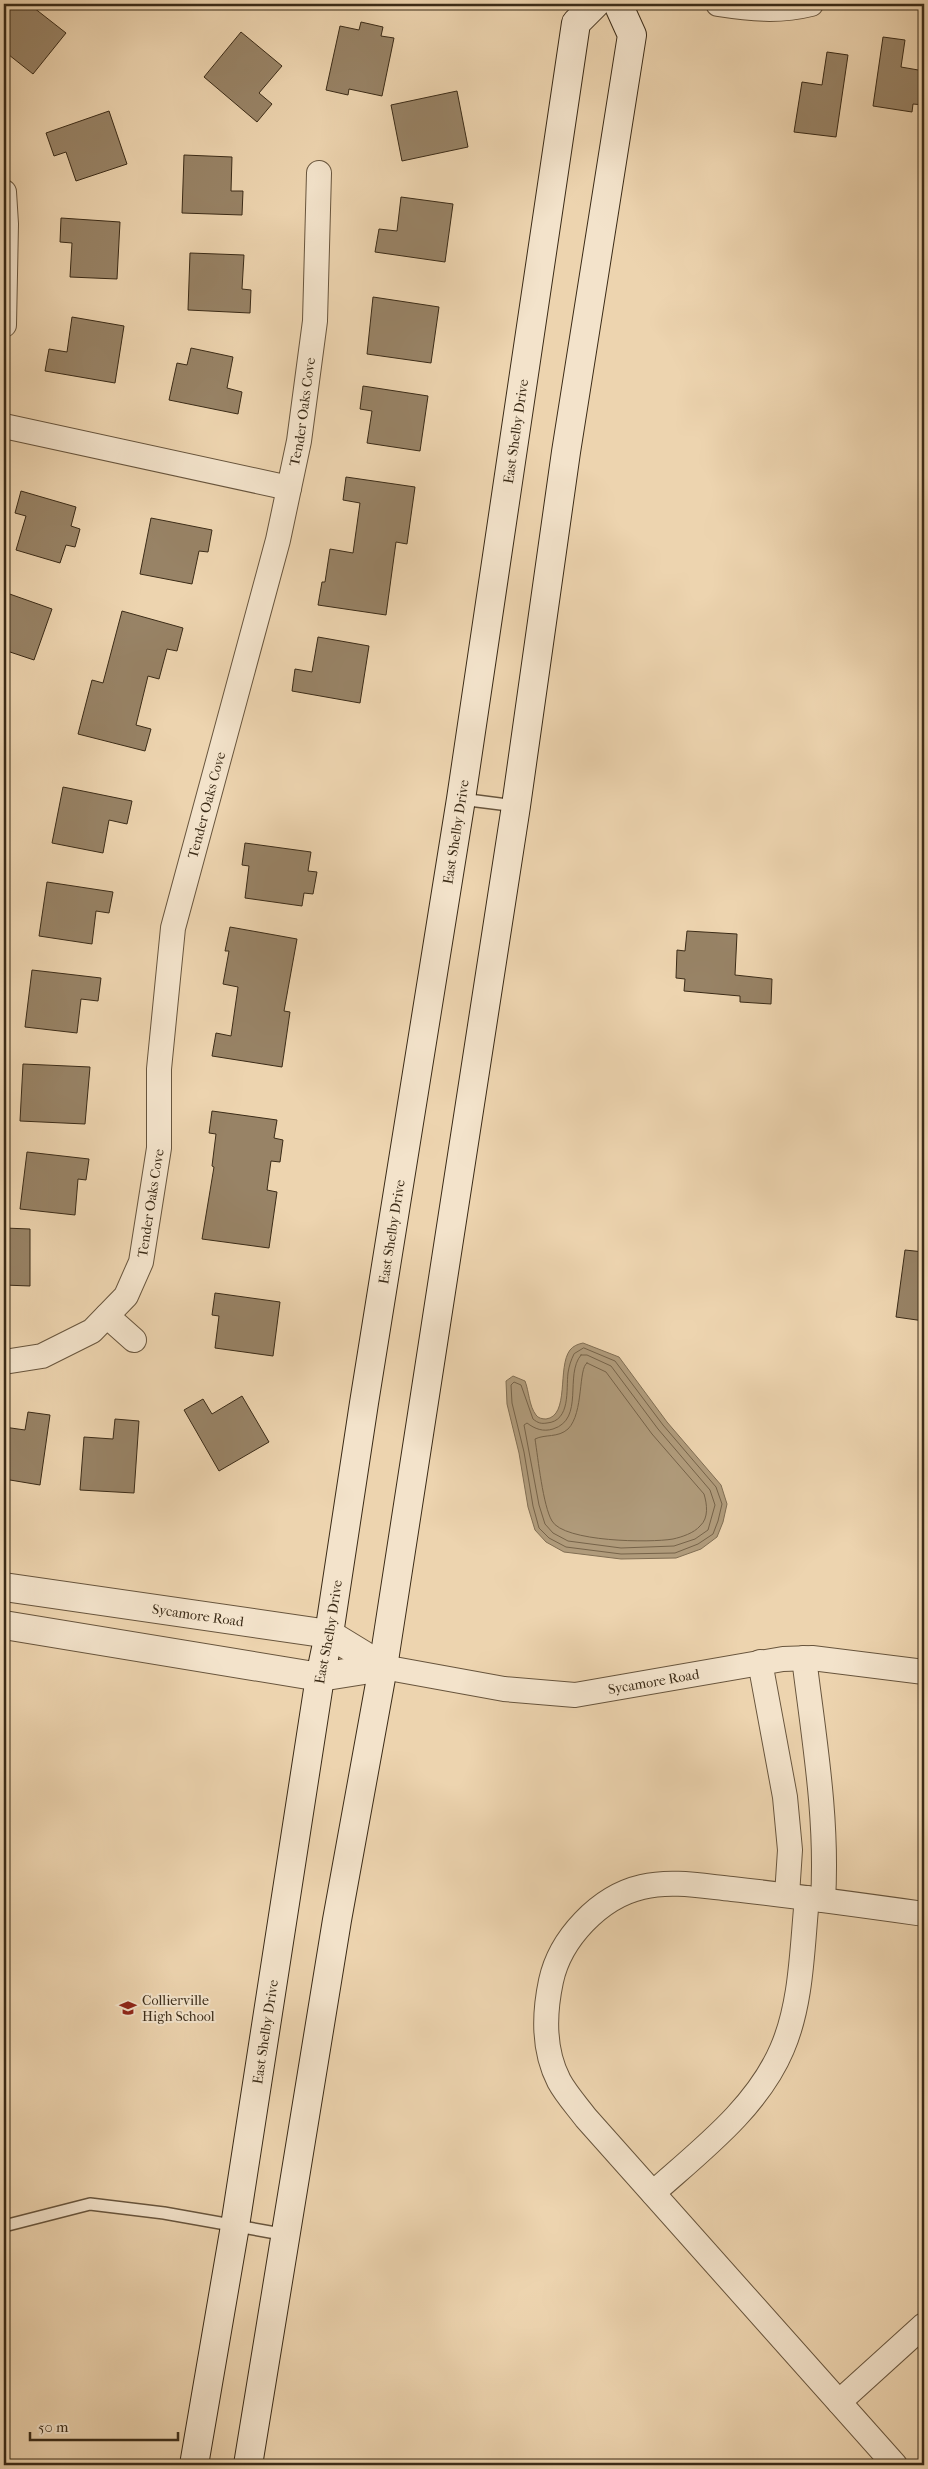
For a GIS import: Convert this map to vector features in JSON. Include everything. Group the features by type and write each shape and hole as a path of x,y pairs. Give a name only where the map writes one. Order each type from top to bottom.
{"main road":[{"name":"East Shelby Drive","path":"194,2465 235,2226 320,1677 329,1634 461,799 576,23 595,4"},
{"path":"248,2465 337,1920 383,1666 516,806 566,452 632,34 618,4"},
{"name":"Sycamore Road","path":"4,1587 329,1634 383,1666"},
{"name":"Sycamore Road","path":"4,1625 320,1677 383,1666"}],"street":[{"path":"718,4 756,10 788,9 811,4"},
{"name":"Tender Oaks Cove","path":"4,1362 42,1356 92,1331 126,1296 141,1262 159,1148 159,1069 173,928 278,540 299,441 315,321 319,173"},
{"path":"4,192 6,224 4,325"},
{"path":"4,426 289,488"},
{"path":"107,1316 134,1340"},
{"path":"653,2193 733,2120 763,2084 782,2048 792,2014 800,1973 806,1898 825,1858 823,1814 804,1658"},
{"name":"Sycamore Road","path":"383,1666 504,1689 575,1695 760,1662 804,1658 924,1672"},
{"path":"760,1662 785,1797 790,1850 806,1898"},
{"path":"895,2465 586,2118 559,2082 548,2051 546,2008 553,1970 571,1937 604,1903 640,1887 667,1883 806,1898 924,1914"},
{"path":"839,2402 924,2325"}],"lane":[{"path":"461,799 516,806"},
{"path":"4,2226 90,2204 164,2213 287,2235"}],"water":[{"path":"583,1343 619,1357 667,1422 721,1485 727,1504 723,1522 717,1537 701,1549 676,1558 621,1559 564,1552 546,1542 535,1530 528,1507 519,1453 507,1404 506,1381 513,1376 525,1381 532,1407 537,1416 546,1419 553,1416 561,1400 566,1358 573,1347"}],"building":[{"path":"14,4 29,4 66,33 33,74 4,51 4,16"},
{"path":"361,22 383,27 381,36 394,38 382,96 349,89 348,95 326,90 340,26 359,30"},
{"path":"241,32 282,66 259,93 272,104 257,122 204,77"},
{"path":"883,37 905,40 901,67 924,71 924,105 913,104 912,112 873,106"},
{"path":"827,52 848,55 836,137 794,132 802,82 822,85"},
{"path":"457,91 468,147 402,161 391,105"},
{"path":"109,111 127,164 76,181 66,152 54,156 46,133"},
{"path":"184,155 232,157 231,191 243,191 242,215 182,213"},
{"path":"401,197 453,204 445,262 375,252 379,229 397,231"},
{"path":"61,218 120,222 117,279 70,277 72,243 60,242"},
{"path":"190,253 244,255 242,289 251,290 250,313 188,310"},
{"path":"373,297 439,307 431,363 367,354"},
{"path":"72,317 124,326 115,383 45,371 49,349 67,352"},
{"path":"191,348 233,357 227,388 242,392 238,414 169,400 177,363 187,365"},
{"path":"363,386 428,396 420,451 367,443 372,411 360,409"},
{"path":"346,477 415,487 407,544 396,542 386,615 318,605 322,582 325,582 330,549 353,553 360,503 343,500"},
{"path":"21,491 76,507 71,526 80,529 75,547 66,545 60,563 16,550 26,516 15,513"},
{"path":"151,518 212,530 208,552 199,551 192,584 140,574"},
{"path":"4,592 52,609 34,660 4,650"},
{"path":"122,611 183,628 177,651 167,649 159,679 148,676 136,725 151,729 145,751 78,734 92,680 103,683"},
{"path":"318,637 369,646 360,703 292,691 295,669 312,672"},
{"path":"63,787 132,801 127,824 109,820 103,853 52,843"},
{"path":"245,843 311,852 308,871 317,872 313,894 304,893 302,906 245,898 249,866 242,865"},
{"path":"47,882 113,892 109,913 96,911 92,944 39,936"},
{"path":"230,927 297,939 284,1011 290,1012 282,1067 212,1056 216,1033 231,1036 238,987 223,984 229,951 225,951"},
{"path":"687,931 737,934 735,975 772,979 771,1004 740,1002 740,996 684,991 685,979 676,978 677,950 685,951"},
{"path":"32,970 101,978 98,1001 81,999 77,1033 25,1027"},
{"path":"23,1064 90,1067 85,1124 20,1121"},
{"path":"212,1111 277,1120 274,1138 283,1140 280,1162 271,1161 267,1190 277,1192 269,1248 202,1239 214,1167 212,1166 216,1134 209,1133"},
{"path":"27,1152 89,1159 86,1180 78,1179 75,1215 20,1209"},
{"path":"4,1228 30,1229 30,1286 4,1285"},
{"path":"905,1250 924,1252 924,1321 896,1317"},
{"path":"215,1293 280,1302 273,1356 215,1348 219,1316 212,1315"},
{"path":"242,1396 269,1442 219,1471 184,1410 203,1399 212,1414"},
{"path":"28,1412 50,1415 40,1485 4,1479 4,1427 25,1430"},
{"path":"115,1419 139,1421 134,1493 80,1490 84,1437 113,1439"}],"place":[{"name":"Collierville High School","path":"128,2008"}]}
